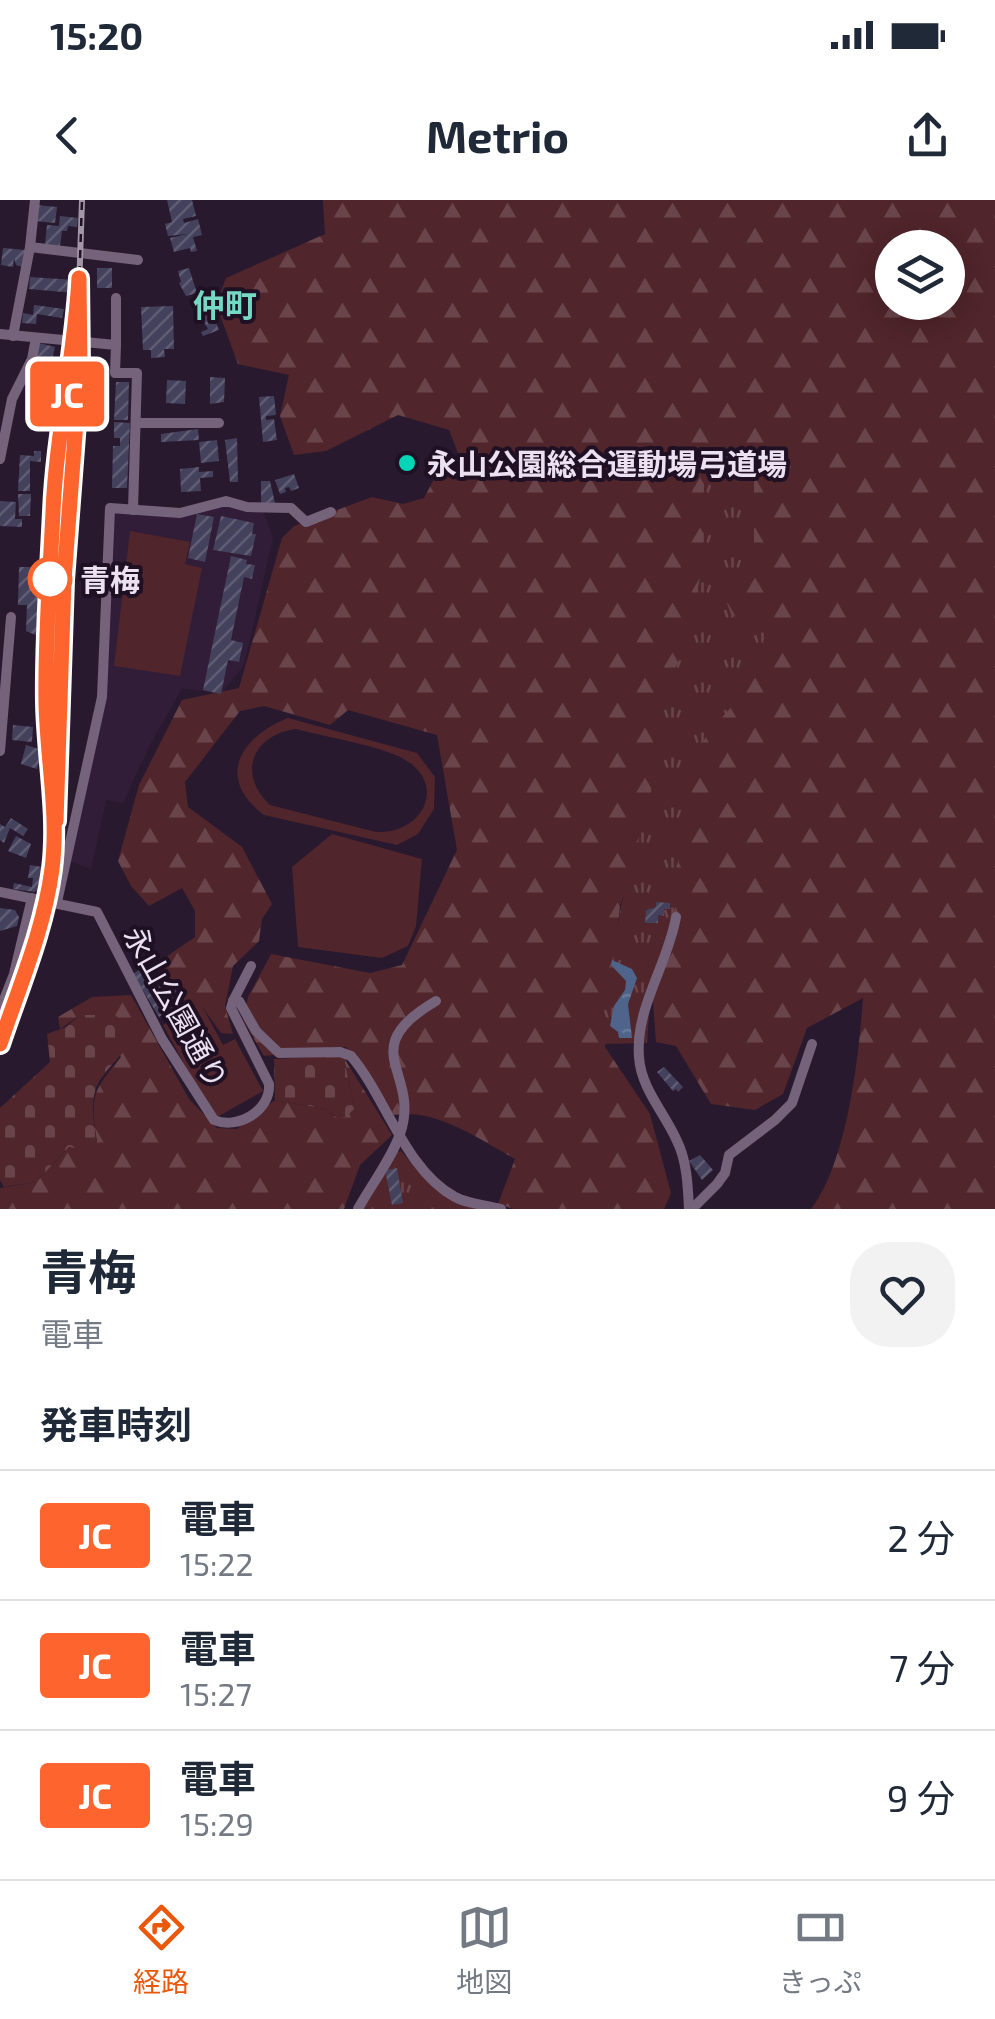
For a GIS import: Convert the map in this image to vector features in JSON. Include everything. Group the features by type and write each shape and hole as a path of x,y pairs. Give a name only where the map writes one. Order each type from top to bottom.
{"street":[{"path":"13,336 30,246 34,200"},
{"path":"30,246 138,260"},
{"path":"116,298 115,373 137,373 133,510"},
{"path":"0,334 116,344"},
{"path":"0,459 12,400 32,359 36,338"},
{"path":"136,423 219,423"},
{"path":"0,892 57,902 102,697 110,508 180,512 226,501 247,507 291,508 306,522 331,512"},
{"path":"0,751 12,616"},
{"path":"0,1010 34,898"},
{"name":"永山公園通り","path":"57,902 97,912 140,997 209,1116 227,1125 261,1108 270,1090 234,1016 232,1001 239,1001 256,1031 279,1053 340,1052 351,1056 400,1136 438,1185 455,1197 501,1209"},
{"path":"676,916 672,942 643,1015 639,1056 648,1090 679,1144 691,1209"},
{"path":"232,1001 251,966"},
{"path":"358,1209 400,1136 405,1103 392,1048 405,1021 436,1001"},
{"path":"691,1209 725,1173 729,1155 792,1103 812,1044"}],"shaded area":[{"path":"226,501 263,511 273,538 244,665 221,694 182,688 123,803 106,800 91,869 69,861 106,698 110,508 180,513"}],"green space":[{"path":"323,200 995,200 995,1209 811,1209 834,1165 842,1137 854,1078 863,998 807,1028 783,1094 755,1110 711,1104 676,1046 656,1042 652,988 661,794 620,906 605,1047 650,1114 671,1193 664,1209 514,1209 498,1204 515,1159 441,1121 426,1116 394,1115 346,1047 264,1056 243,1020 248,997 271,954 370,973 402,965 457,850 437,735 348,710 330,725 264,706 240,711 185,782 188,807 242,847 272,904 262,919 259,941 233,966 225,1006 233,1034 221,1033 201,1005 190,1010 160,961 195,937 195,911 182,888 149,906 131,886 118,861 139,785 182,700 239,688 282,538 294,526 372,497 403,504 424,498 434,479 463,466 449,430 398,415 326,451 294,455 280,416 289,375 238,364 216,304 226,278 325,234"},
{"path":"754,468 754,550 724,595 731,614 766,634 744,693 707,734 685,783 675,908 651,988 647,1043 599,1044 621,906 651,794 654,709 689,641 702,565 704,470"},
{"path":"130,531 190,542 185,564 202,568 180,676 114,666"},
{"path":"288,718 417,753 435,777 434,809 418,834 397,845 264,815 240,787 237,773 246,747 271,726","holes":["296,729 402,758 424,780 425,805 418,816 407,825 376,832 270,805 254,781 254,758 269,739"]},
{"path":"332,834 422,859 416,926 408,946 382,958 298,947 292,867"},
{"path":"131,995 189,1099 217,1128 237,1129 275,1100 325,1109 338,1118 354,1109 344,1058 392,1135 360,1165 344,1209 0,1209 0,1188 36,1182 69,1147 97,1142 95,1095 121,1057 80,1015 60,1029 58,1017 92,997"},
{"path":"201,1004 223,1045 235,1039 263,1091 214,1119 163,1025"},
{"path":"80,1015 115,1015 129,1028 125,1047 95,1092 97,1142 91,1151 69,1147 36,1182 4,1187 0,1180 0,1108 50,1062 47,1034 66,1027"},
{"path":"344,1058 354,1109 346,1117 275,1100 274,1059"},
{"path":"401,1151 444,1194 477,1209 363,1209 396,1152"}],"water":[{"path":"612,960 632,969 637,978 628,1004 632,1038 619,1038 610,1026 626,981 611,965"}],"building":[{"path":"167,200 192,200 196,216 183,219 184,223 198,219 202,235 193,237 197,251 191,252 190,248 174,252 170,238 187,234 168,236 165,224 172,222"},
{"path":"36,205 57,207 55,223 35,221"},
{"path":"60,216 78,218 77,227 68,226 67,231 62,231 60,246 45,244 47,225 59,226"},
{"path":"3,248 25,250 22,267 16,265 14,258 13,267 1,265"},
{"path":"97,268 112,268 112,288 97,288"},
{"path":"189,268 197,293 186,296 178,271"},
{"path":"30,277 75,280 74,293 29,289"},
{"path":"34,305 64,309 62,318 37,314 36,324 22,323 23,313 33,315"},
{"path":"173,306 174,349 164,349 165,357 151,358 151,350 143,350 141,307"},
{"path":"211,310 219,330 203,336 201,332 208,329 200,315"},
{"path":"39,343 55,347 51,365 35,361"},
{"path":"41,372 63,378 60,390 38,384"},
{"path":"210,377 225,378 224,402 210,404"},
{"path":"167,380 186,381 185,404 166,403"},
{"path":"116,382 129,382 128,420 114,420"},
{"path":"36,391 57,396 54,413 33,408"},
{"path":"274,396 276,415 266,416 266,420 274,419 277,440 263,442 259,397"},
{"path":"114,422 130,423 127,488 112,488 113,446 120,446 120,438 114,438"},
{"path":"198,429 199,440 161,442 161,434"},
{"path":"237,438 238,482 230,482 225,440"},
{"path":"217,440 219,461 201,463 199,442"},
{"path":"34,451 41,451 41,462 30,461 30,491 18,491 20,455 34,456"},
{"path":"199,467 199,472 213,471 213,477 200,478 201,491 181,492 180,469"},
{"path":"294,474 299,488 285,488 286,492 280,494 275,480"},
{"path":"261,481 270,481 275,503 261,504"},
{"path":"18,494 31,494 30,516 19,516"},
{"path":"0,501 16,502 15,519 22,519 22,527 0,526"},
{"path":"197,514 214,517 205,562 188,558"},
{"path":"221,516 254,523 251,556 213,550"},
{"path":"231,556 255,565 252,579 244,577 231,640 243,643 239,662 228,660 221,694 203,690"},
{"path":"19,567 42,567 38,636 26,631 27,605 18,605"},
{"path":"13,725 33,727 32,742 12,740"},
{"path":"26,745 42,750 37,769 21,764"},
{"path":"11,818 28,829 23,836 10,828 4,843 0,840 0,824 5,827"},
{"path":"16,836 31,844 26,858 8,851"},
{"path":"30,865 42,867 38,889 13,889 14,883 32,887 33,878 28,878"},
{"path":"656,902 670,903 670,909 664,909 664,916 658,915 658,923 645,923 646,910 656,907"},
{"path":"0,908 15,910 19,917 17,926 0,931"},
{"path":"143,967 157,988 169,980 183,1001 159,1017 133,974"},
{"path":"664,1067 683,1087 678,1092 657,1072"},
{"path":"700,1155 713,1170 702,1180 689,1161"},
{"path":"397,1168 403,1203 392,1205 386,1175 387,1170"}],"railway":[{"path":"79,290 82,200"},
{"path":"0,1044 27,969 52,870 64,580 80,361 79,278"},
{"path":"52,548 59,444"}],"train":[{"name":"JC","path":"0,1044 27,969 52,870 54,822 46,700 53,506 74,351 79,278 80,370 64,580 56,821"}],"place":[{"name":"永山公園総合運動場弓道場","path":"407,463"},
{"name":"青梅","path":"50,579"}],"district":[{"name":"仲町","path":"225,304"}]}
